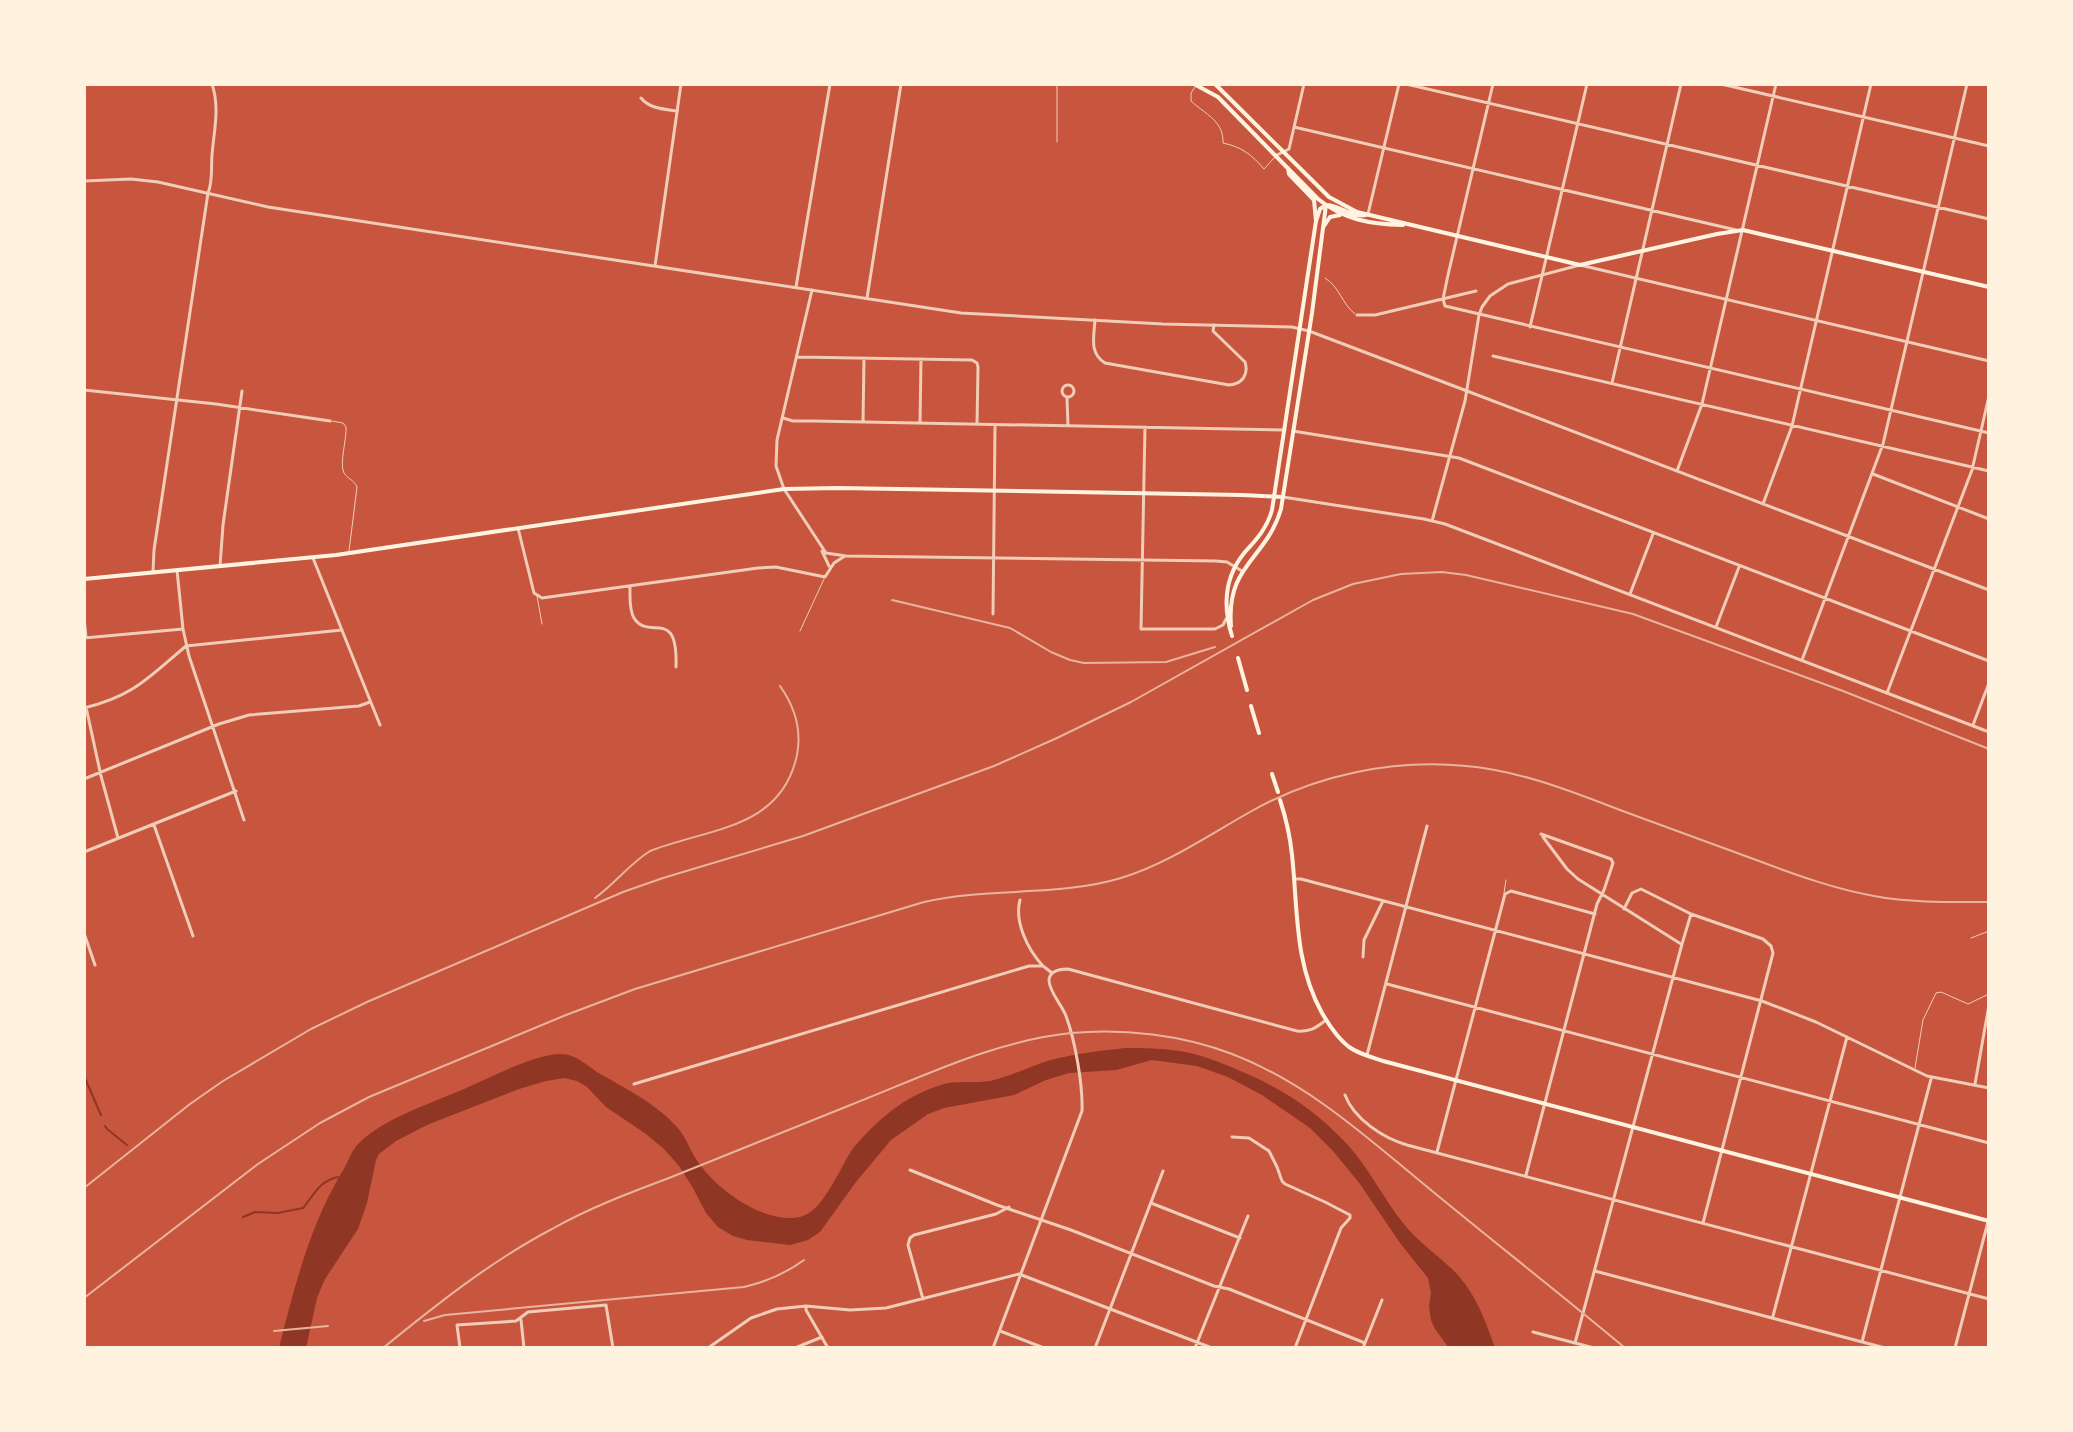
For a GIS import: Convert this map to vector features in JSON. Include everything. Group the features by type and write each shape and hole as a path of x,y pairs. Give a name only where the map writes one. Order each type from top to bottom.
{"main road":[{"path":"1196,84 1218,97 1326,205 1345,216"},
{"path":"1215,84 1339,204 1409,225 1580,265 1739,230 1989,287"},
{"path":"1287,166 1289,174 1314,200 1316,221 1275,496 1267,525 1235,566 1227,596 1226,618 1232,636 1234,587 1242,571 1274,529 1283,497 1324,226 1326,205 1320,188"},
{"path":"1316,221 1320,209 1326,205 1359,216 1368,214"},
{"path":"1324,226 1330,217 1337,215 1371,223 1409,225"},
{"path":"84,579 348,554 784,489 1283,497"},
{"path":"1238,658 1247,690"},
{"path":"1251,706 1259,733"},
{"path":"1272,774 1278,792"},
{"path":"1280,800 1290,836 1301,959 1326,1020 1346,1046 1367,1056 1989,1220"}],"street":[{"path":"153,572 208,193 212,184 217,107 212,84"},
{"path":"655,266 681,84"},
{"path":"796,287 830,84"},
{"path":"867,298 901,84"},
{"path":"1277,156 1289,149 1304,84"},
{"path":"1368,214 1399,84"},
{"path":"1406,84 1989,219"},
{"path":"1493,84 1443,299 1448,308 1989,433"},
{"path":"1530,327 1587,84"},
{"path":"1612,383 1681,84"},
{"path":"1721,84 1989,146"},
{"path":"1677,471 1702,404 1727,300 1739,230 1758,165 1776,84"},
{"path":"1763,504 1792,426 1871,84"},
{"path":"1802,660 1883,446 1967,84"},
{"path":"641,98 647,105 677,111"},
{"path":"1294,127 1739,230"},
{"path":"84,181 148,180 268,207 961,313 1289,326 1989,590"},
{"path":"1432,521 1467,391 1479,315 1495,291 1517,281 1580,265 1989,361"},
{"path":"812,290 775,459 784,489 830,568"},
{"path":"1357,315 1375,315 1476,291"},
{"path":"1095,320 1095,353 1105,363 1236,384 1246,374 1245,362 1213,331 1214,325"},
{"path":"1493,356 1989,471"},
{"path":"797,357 972,360 978,366 977,424"},
{"path":"863,422 864,358"},
{"path":"920,423 921,359"},
{"path":"84,390 177,399 330,421"},
{"path":"220,566 242,391"},
{"path":"1887,693 1973,467 1989,396"},
{"path":"1067,397 1068,426"},
{"path":"783,418 793,421 1285,430"},
{"path":"993,614 995,425"},
{"path":"1145,427 1141,629 1215,629 1223,625 1226,618"},
{"path":"1293,431 1449,456 1989,661"},
{"path":"1873,474 1989,519"},
{"path":"1283,497 1432,521 1461,530 1989,732"},
{"path":"518,528 530,582 537,596 542,598 758,568 776,567 825,577 830,568 846,556"},
{"path":"1630,594 1654,534"},
{"path":"818,544 829,555 1216,561 1227,562 1242,571"},
{"path":"313,558 380,725"},
{"path":"1716,627 1739,567"},
{"path":"177,570 186,646 244,820"},
{"path":"630,586 633,617 642,625 663,629 673,635 677,648 676,667"},
{"path":"84,617 85,637 183,629"},
{"path":"118,838 85,708 133,690 186,646 342,630"},
{"path":"1973,725 1989,683"},
{"path":"84,779 213,726 249,715 359,706 370,702"},
{"path":"84,852 236,791"},
{"path":"154,825 193,936"},
{"path":"1367,1056 1427,826"},
{"path":"1526,1176 1595,914 1602,894 1613,863 1611,859 1541,834 1573,875 1602,894 1624,909 1682,944"},
{"path":"1294,879 1762,1001 1804,1016 1931,1078 1989,1088"},
{"path":"1624,909 1632,893 1641,889 1691,914 1763,939 1771,946 1773,953 1703,1223"},
{"path":"1437,1153 1505,894 1511,891 1595,914"},
{"path":"1020,900 1018,908 1032,953 1052,973"},
{"path":"1363,957 1364,940 1383,901"},
{"path":"1575,1343 1691,914"},
{"path":"84,933 95,965"},
{"path":"634,1084 1029,966 1043,966"},
{"path":"993,1348 1079,1120 1083,1098 1065,1013 1050,986 1052,973 1068,969 1297,1031 1314,1030 1326,1020"},
{"path":"1387,984 1989,1143"},
{"path":"1975,1086 1989,1005"},
{"path":"1772,1317 1847,1037"},
{"path":"1862,1342 1931,1078"},
{"path":"1345,1095 1353,1110 1397,1142 1989,1299"},
{"path":"1232,1137 1249,1138 1265,1148 1272,1155 1285,1184 1350,1215 1341,1228 1295,1348"},
{"path":"910,1170 1306,1320 1364,1346 1382,1300"},
{"path":"1095,1348 1163,1171"},
{"path":"1151,1203 1240,1238"},
{"path":"923,1299 908,1245 912,1236 996,1214 1009,1207"},
{"path":"1195,1348 1248,1216"},
{"path":"1955,1348 1989,1220"},
{"path":"1595,1271 1885,1348"},
{"path":"708,1348 757,1315 777,1309 806,1306 863,1310 886,1308 1021,1275 1212,1348"},
{"path":"460,1348 457,1325 516,1321 528,1312 606,1305 613,1348"},
{"path":"806,1306 828,1348"},
{"path":"521,1318 524,1348"},
{"path":"1000,1331 1044,1348"},
{"path":"1533,1332 1594,1348"},
{"path":"795,1348 822,1337"}],"lane":[{"path":"1057,84 1057,142"},
{"path":"1196,84 1191,101 1219,124 1223,131 1223,143 1238,146 1264,169 1277,156"},
{"path":"1325,278 1334,285 1346,306 1357,315"},
{"path":"330,421 343,423 346,427 343,470 357,487 348,554"},
{"path":"800,631 825,577"},
{"path":"537,596 542,624"},
{"path":"1505,894 1506,880"},
{"path":"1971,938 1989,931"},
{"path":"1915,1071 1924,1016 1938,992 1964,1003 1989,994"}],"shaded area":[{"path":"1125,1048 1172,1050 1209,1058 1276,1088 1320,1118 1355,1153 1408,1229 1467,1286 1495,1348 1449,1348 1431,1320 1428,1278 1360,1184 1310,1128 1262,1095 1228,1077 1197,1066 1152,1060 1116,1070 1069,1073 1014,1095 944,1108 928,1114 891,1140 820,1232 808,1240 790,1245 747,1240 718,1227 706,1213 679,1166 664,1149 606,1107 577,1081 564,1078 519,1089 427,1125 379,1154 358,1229 325,1279 317,1298 306,1348 279,1348 312,1235 331,1192 358,1144 370,1133 404,1114 534,1059 559,1054 571,1056 641,1098 676,1126 706,1173 729,1194 757,1210 786,1218 800,1217 817,1207 859,1141 886,1115 915,1095 948,1083 990,1081 1047,1061"}],"waterway":[{"path":"84,1076 101,1115"},
{"path":"105,1126 127,1145"},
{"path":"243,1217 255,1212 278,1213 303,1208 321,1185 338,1177"}],"railway":[{"path":"84,1188 223,1081 311,1029 367,1002 623,892 803,836 994,766 1131,702 1313,600 1353,584 1401,574 1442,572 1633,614 1843,691 1989,749"},
{"path":"892,600 1010,628 1051,652 1084,663 1166,662 1215,647"},
{"path":"595,898 650,851 739,822 759,812 775,798 788,780 797,755 799,736 790,702 780,686"},
{"path":"84,1298 258,1164 320,1123 369,1097 566,1015 635,989 924,902 949,897 1073,888 1121,878 1171,857 1275,799 1355,772 1438,764 1508,773 1568,791 1845,890 1903,900 1989,902"},
{"path":"383,1348 486,1269 566,1221 595,1208 985,1052 1042,1037 1111,1032 1153,1034 1213,1047 1288,1081 1365,1135 1625,1348"},
{"path":"424,1321 445,1315 744,1287 776,1276 804,1260"},
{"path":"274,1331 328,1326"}]}
